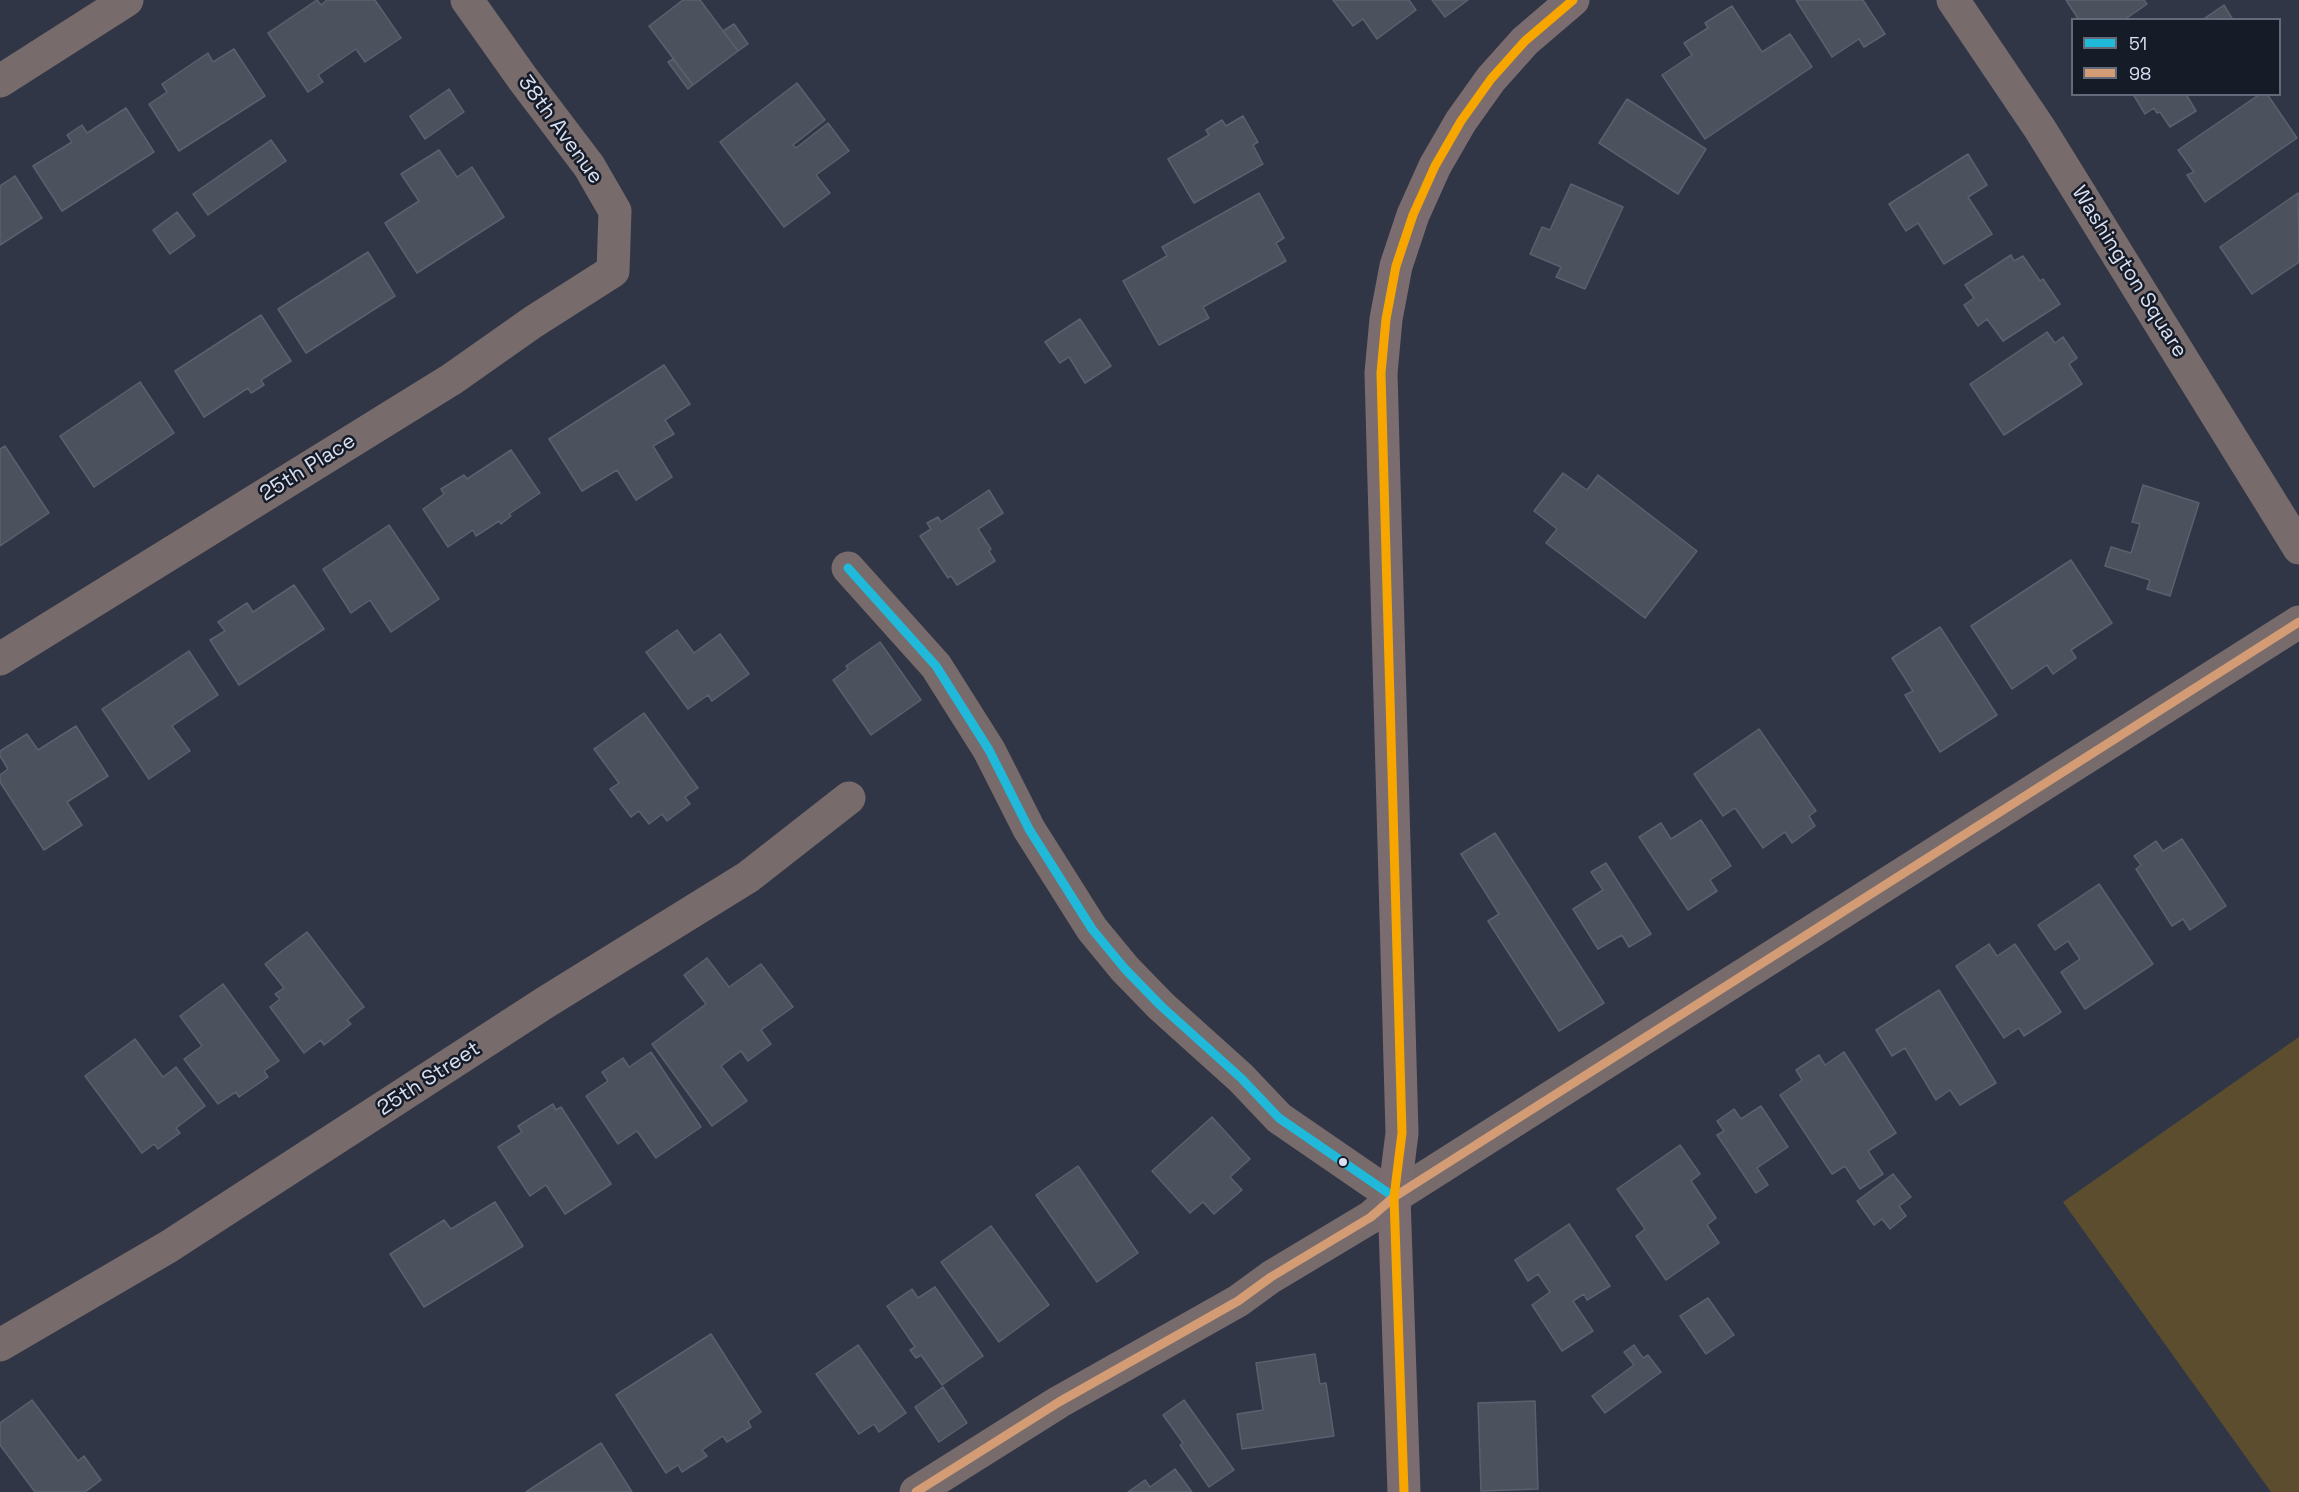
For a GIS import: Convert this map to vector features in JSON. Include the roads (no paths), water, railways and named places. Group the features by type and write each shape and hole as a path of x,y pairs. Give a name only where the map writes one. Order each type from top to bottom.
{"street":[{"path":"0,81 128,0"},
{"name":"38th Avenue","path":"467,0 589,166 615,211 613,271"},
{"path":"1404,1492 1394,1197 1402,1133 1381,405 1381,373 1386,319 1396,266 1413,215 1435,166 1461,121 1491,79 1525,41 1573,0"},
{"name":"Washington Square","path":"1953,0 2040,129 2299,548"},
{"name":"25th Place","path":"0,659 452,379 533,322 613,271"},
{"path":"848,568 936,666 989,750 1029,829 1092,929 1125,969 1161,1006 1241,1078 1279,1118 1394,1197"},
{"path":"916,1492 1059,1402 1238,1301 1271,1277 1371,1217 1394,1197 2299,622"},
{"name":"25th Street","path":"0,1346 168,1247 546,1002 748,877 849,798"}]}
